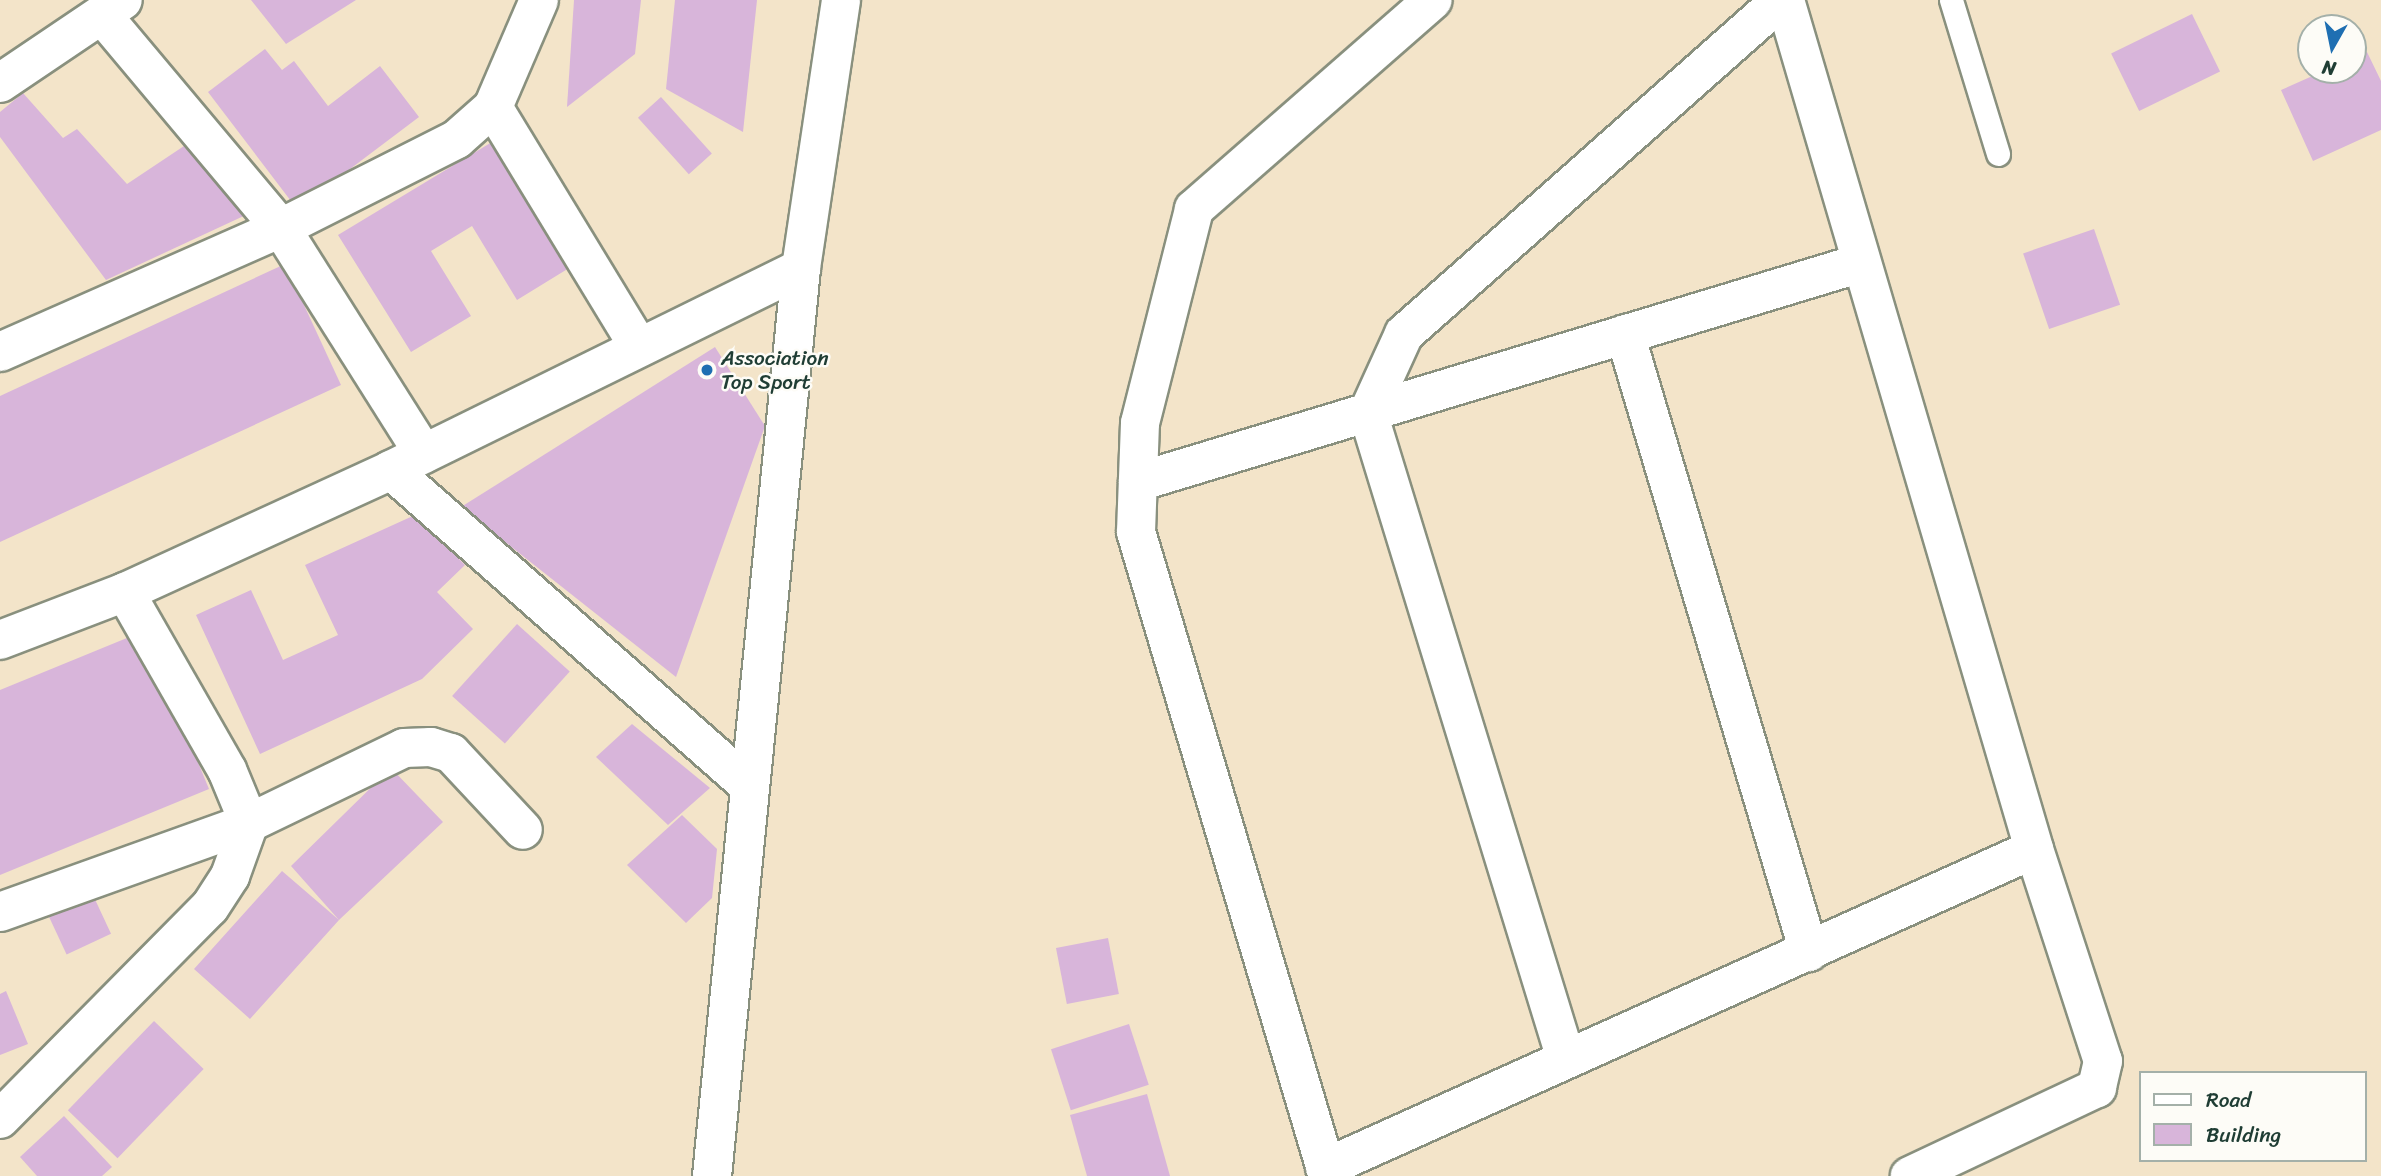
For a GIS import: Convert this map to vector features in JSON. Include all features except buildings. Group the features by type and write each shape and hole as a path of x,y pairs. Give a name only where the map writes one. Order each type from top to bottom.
{"street":[{"path":"0,352 281,228 457,139 493,107 539,0"},
{"path":"712,1176 800,268 841,0"},
{"path":"1433,0 1194,209 1140,423 1136,533 1326,1172 1566,1059 2034,849"},
{"path":"1566,1059 1368,413 1404,334 1783,0 2034,849 2103,1061 2097,1088 1910,1176"},
{"path":"0,83 112,8 281,228 407,462 748,785"},
{"path":"493,107 639,348"},
{"path":"1138,482 1861,263"},
{"path":"0,640 125,592 407,462 800,268"},
{"path":"1625,334 1809,951"},
{"path":"0,1119 210,907 230,876 249,823 227,770 125,592"},
{"path":"0,912 249,823 404,748 431,747 452,754 523,830"}],"lane":[{"path":"1951,0 1998,154"}],"place":[{"name":"Association Top Sport","path":"707,370"}]}
